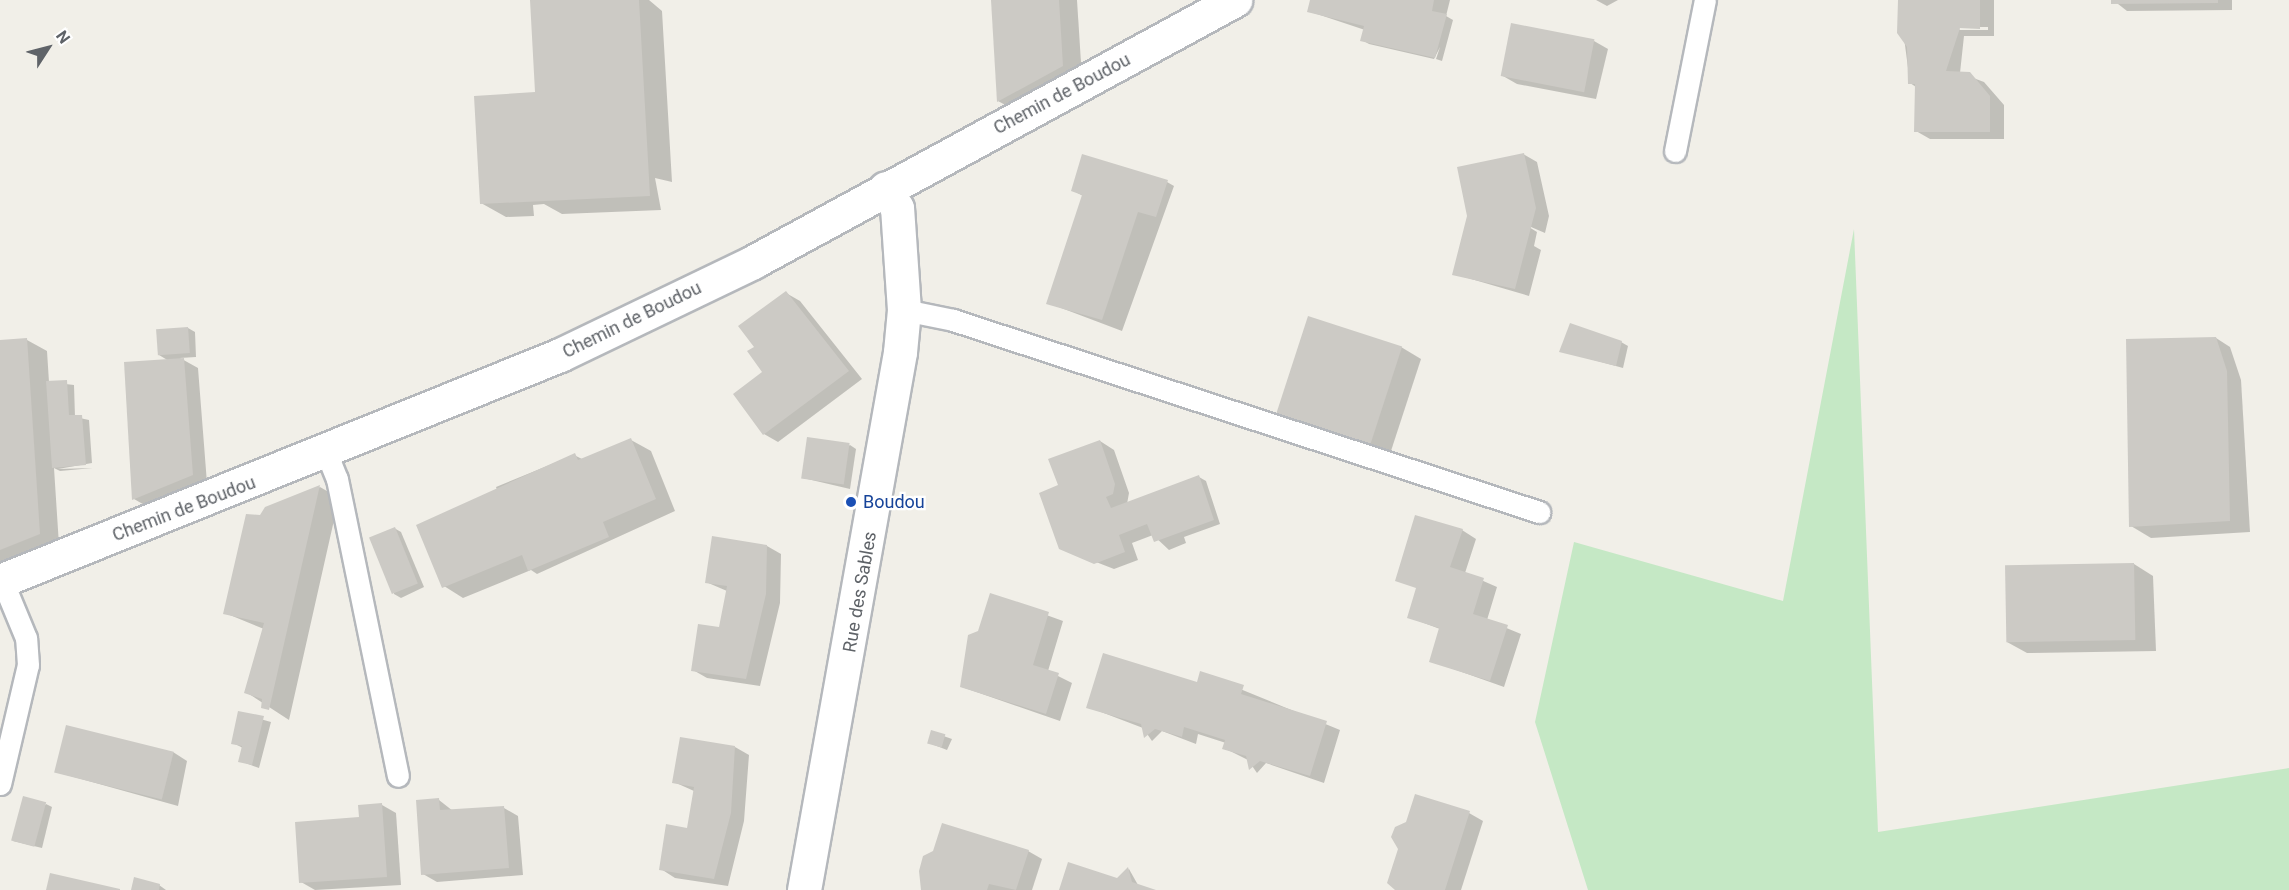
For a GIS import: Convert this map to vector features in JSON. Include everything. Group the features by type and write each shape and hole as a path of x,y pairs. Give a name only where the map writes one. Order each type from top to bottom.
{"street":[{"name":"Chemin de Boudou","path":"1,580 326,452 560,354 753,262 885,188 1235,0"},
{"name":"Rue des Sables","path":"804,890 858,604 903,310 897,208 885,188"}],"lane":[{"path":"1676,151 1705,0"},
{"path":"903,310 954,321 1539,512"},
{"path":"326,452 338,479 398,777"},
{"path":"0,784 28,665 26,638 1,580"}],"green space":[{"path":"1854,229 1878,832 2289,768 2289,890 1588,890 1535,722 1574,542 1783,601"}],"building":[{"path":"530,0 639,0 650,196 480,204 474,96 535,92"},
{"path":"991,0 1059,0 1063,66 997,102"},
{"path":"1310,0 1434,0 1432,11 1447,14 1435,58 1360,41 1364,26 1307,12"},
{"path":"1898,0 1980,0 1980,29 1960,28 1946,71 1970,72 1990,96 1990,132 1914,132 1915,84 1908,84 1907,47 1897,33"},
{"path":"2111,0 2218,0 2218,3 2111,4"},
{"path":"1511,23 1594,39 1584,92 1501,76"},
{"path":"1524,153 1536,208 1515,289 1452,275 1467,216 1457,167"},
{"path":"1082,154 1168,180 1156,217 1138,212 1102,320 1046,304 1082,195 1071,191"},
{"path":"786,291 849,371 763,435 733,394 762,372 747,351 754,347 738,326"},
{"path":"1308,316 1402,347 1370,445 1276,414"},
{"path":"1570,323 1622,341 1616,366 1559,352"},
{"path":"188,327 190,353 158,355 156,329"},
{"path":"2216,337 2227,371 2230,521 2129,527 2126,339"},
{"path":"27,338 40,534 0,550 0,340"},
{"path":"184,358 193,475 132,500 124,362"},
{"path":"67,380 69,415 82,415 86,465 52,468 46,381"},
{"path":"807,437 850,443 844,485 801,479"},
{"path":"631,438 656,499 603,522 609,537 528,571 522,555 442,588 416,525 575,453 578,460"},
{"path":"1100,440 1115,484 1113,494 1106,497 1111,508 1199,475 1214,520 1154,542 1147,524 1119,535 1125,552 1094,564 1059,549 1039,493 1058,485 1048,459"},
{"path":"320,485 269,710 261,708 262,699 244,693 264,623 223,614 246,514 260,515 265,507"},
{"path":"1415,515 1463,529 1450,567 1484,578 1473,614 1508,625 1490,681 1429,662 1439,628 1407,618 1416,588 1395,581"},
{"path":"395,527 418,584 392,594 369,537"},
{"path":"712,536 767,545 766,594 746,679 691,671 698,624 719,627 727,586 705,583"},
{"path":"2134,563 2135,640 2006,642 2005,565"},
{"path":"990,593 1049,612 1033,665 1059,673 1046,714 960,687 968,635 978,631"},
{"path":"1103,653 1197,682 1200,671 1244,685 1241,694 1327,721 1310,776 1260,761 1249,770 1246,756 1222,749 1225,740 1184,727 1182,737 1155,729 1144,738 1141,724 1086,708"},
{"path":"238,711 264,716 252,765 238,762 242,746 231,744"},
{"path":"66,725 174,752 162,799 54,773"},
{"path":"931,730 945,734 942,748 927,743"},
{"path":"680,737 735,746 731,813 714,879 659,870 666,824 687,828 694,787 672,783"},
{"path":"1415,794 1470,811 1445,890 1395,890 1387,883 1398,849 1391,837 1395,827 1406,822"},
{"path":"23,796 46,802 34,847 11,840"},
{"path":"439,798 440,810 504,806 509,868 421,875 416,800"},
{"path":"382,803 387,877 299,883 295,822 359,817 358,805"},
{"path":"942,823 1029,850 1016,890 989,884 987,890 921,890 919,871 923,856 933,851"},
{"path":"1068,862 1117,878 1128,867 1132,882 1156,890 1059,890"},
{"path":"50,873 120,889 120,890 46,890"},
{"path":"134,877 160,884 159,890 131,890"}],"place":[{"name":"Boudou","path":"851,502"}]}
